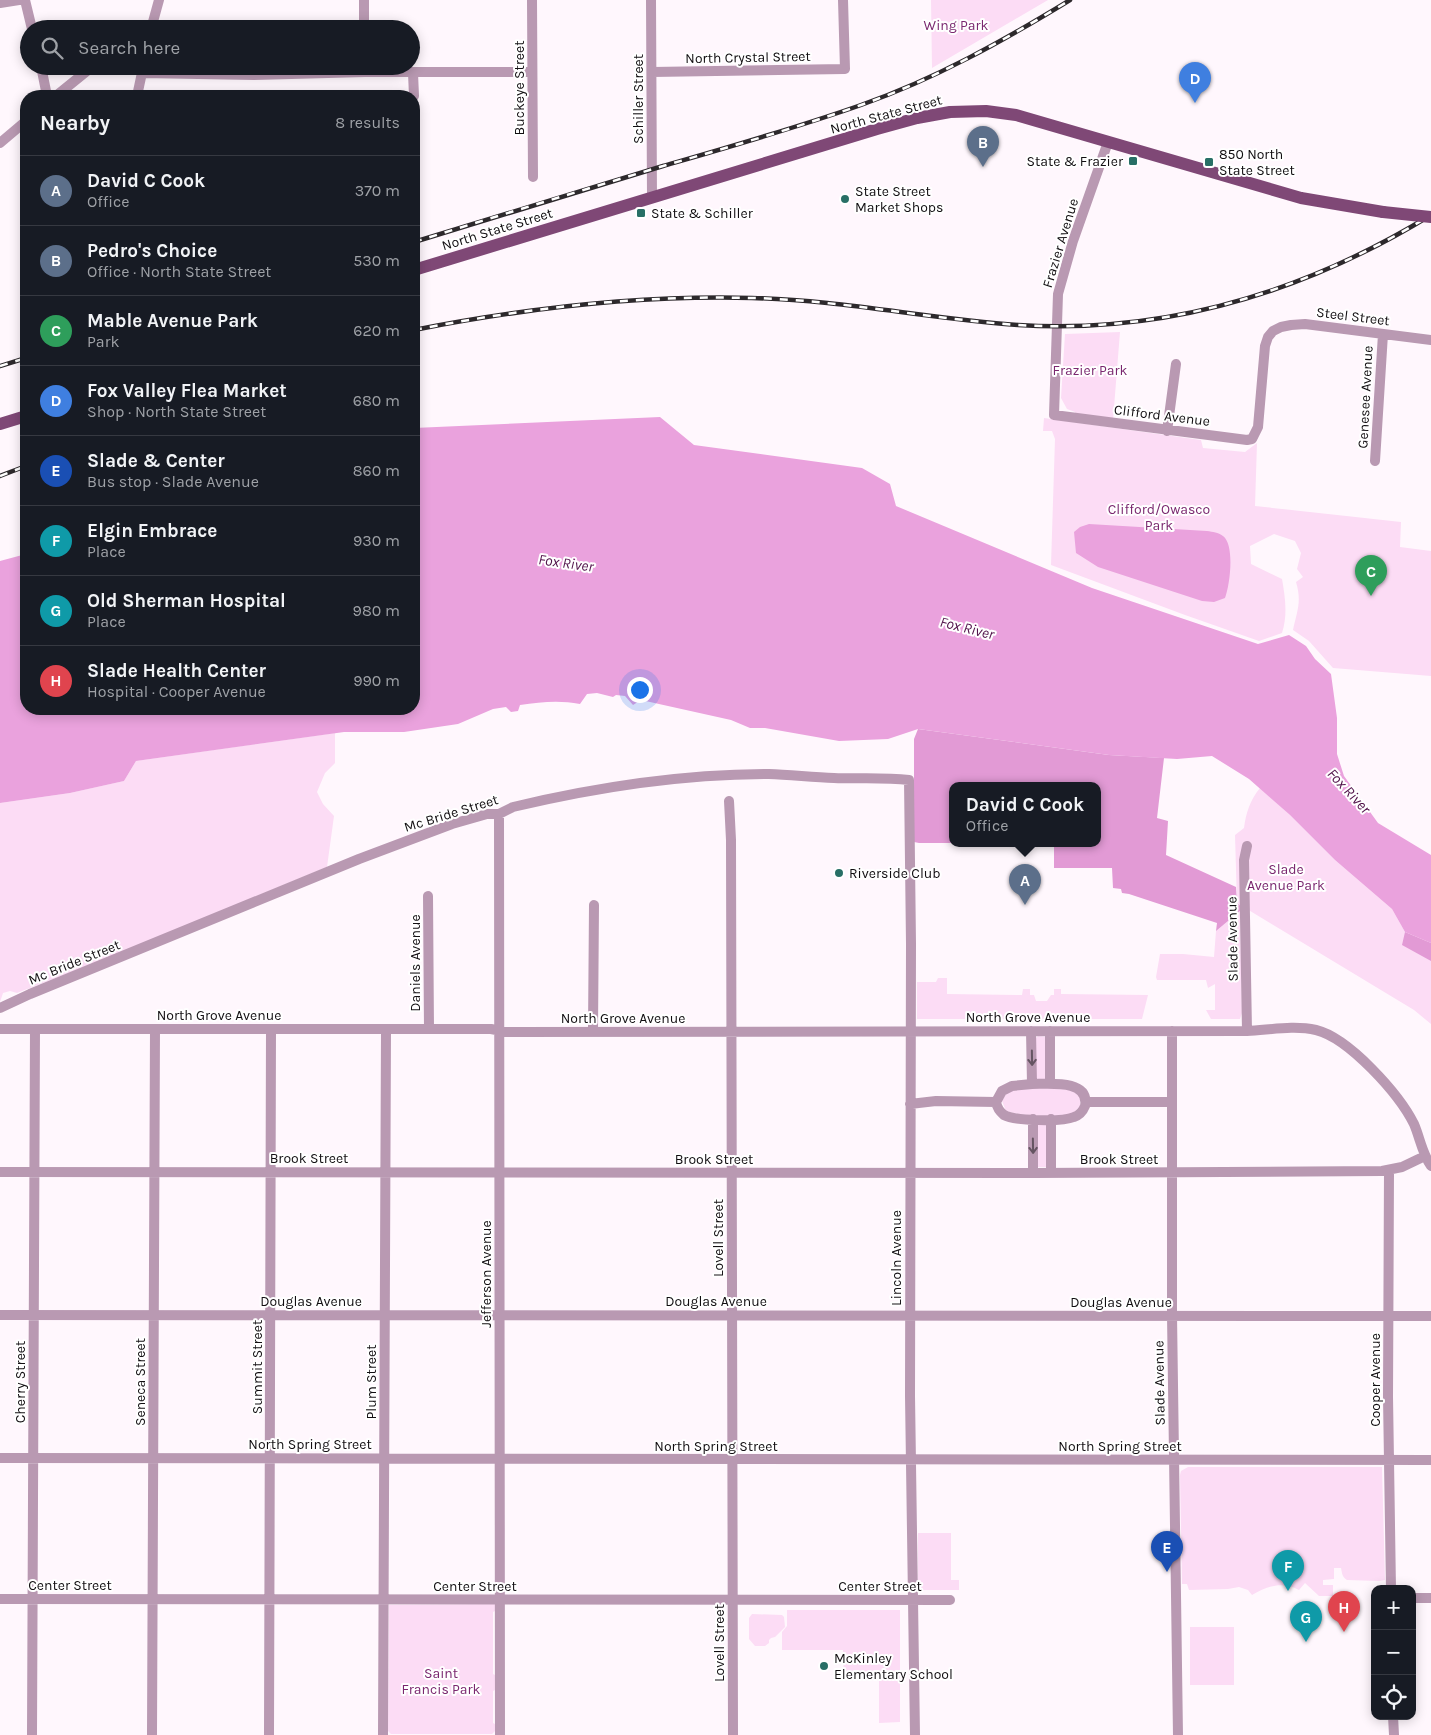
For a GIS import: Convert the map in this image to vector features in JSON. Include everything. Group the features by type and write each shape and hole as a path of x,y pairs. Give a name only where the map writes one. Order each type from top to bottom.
{"main road":[{"name":"North State Street","path":"420,268 877,129 917,118 950,112 986,111 1016,115 1049,123 1301,198 1383,212 1431,217"},
{"path":"0,424 20,418"}],"street":[{"path":"0,4 19,0"},
{"path":"25,0 30,20"},
{"path":"152,20 159,0"},
{"path":"364,0 364,20"},
{"name":"Buckeye Street","path":"532,0 533,177"},
{"name":"Schiller Street","path":"651,0 652,198"},
{"name":"North Crystal Street","path":"652,72 845,69 843,0"},
{"path":"420,73 532,72"},
{"path":"42,75 46,90"},
{"path":"63,90 82,75"},
{"path":"139,90 142,75"},
{"path":"413,75 414,90"},
{"path":"0,143 20,126"},
{"name":"Frazier Avenue","path":"1054,415 1058,294 1073,241 1108,142"},
{"name":"Steel Street","path":"1258,427 1265,346 1268,337 1281,326 1305,324 1431,340"},
{"name":"Genesee Avenue","path":"1375,461 1382,334"},
{"path":"1167,430 1176,364"},
{"name":"Clifford Avenue","path":"1054,415 1247,440 1252,438 1258,427"},
{"name":"Mc Bride Street","path":"0,1008 359,859 452,824 487,814 499,814 513,807 532,802 650,781 689,777 808,775 833,778 885,777 909,780"},
{"name":"Lincoln Avenue","path":"909,780 911,1031 910,1461 915,1735"},
{"name":"Lovell Street","path":"729,802 732,840 733,1735"},
{"name":"Jefferson Avenue","path":"499,814 500,1735"},
{"name":"Slade Avenue","path":"1247,846 1244,860 1247,1031"},
{"name":"Daniels Avenue","path":"428,896 429,1029"},
{"path":"593,1032 594,905"},
{"name":"North Grove Avenue","path":"0,1029 490,1029 499,1031 593,1032 1247,1031 1283,1028 1308,1029 1329,1034 1363,1060 1397,1099 1414,1124 1425,1156 1431,1166"},
{"name":"Cherry Street","path":"32,1735 35,1029"},
{"name":"Seneca Street","path":"152,1735 155,1029"},
{"name":"Summit Street","path":"269,1735 271,1029"},
{"name":"Plum Street","path":"383,1735 386,1029"},
{"path":"1031,1031 1032,1084"},
{"path":"1050,1031 1050,1084"},
{"name":"Slade Avenue","path":"1172,1031 1172,1315 1178,1735"},
{"path":"1050,1084 1078,1088 1085,1097 1086,1102 1083,1110 1077,1116 1068,1119 1016,1118 1006,1116 999,1111 996,1102 1002,1090 1012,1086 1050,1084"},
{"path":"910,1104 928,1101 996,1102"},
{"path":"1086,1102 1172,1102"},
{"path":"1033,1119 1033,1173"},
{"path":"1050,1119 1051,1173"},
{"name":"Brook Street","path":"0,1172 1172,1173 1389,1170 1402,1168 1425,1156"},
{"name":"Cooper Avenue","path":"1389,1170 1388,1316 1391,1585"},
{"name":"Douglas Avenue","path":"0,1314 1431,1316"},
{"name":"North Spring Street","path":"0,1458 500,1458 910,1461 1431,1460"},
{"path":"1416,1598 1431,1598"},
{"name":"Center Street","path":"0,1599 950,1600"},
{"path":"1394,1720 1394,1735"}],"green space":[{"name":"Wing Park","path":"931,0 1048,0 932,68"},
{"name":"Frazier Park","path":"1120,332 1113,420 1075,415 1075,412 1067,409 1061,398 1065,334"},
{"name":"Clifford/Owasco Park","path":"1044,418 1201,440 1203,448 1245,452 1257,443 1255,506 1401,522 1400,547 1431,551 1431,676 1333,668 1309,641 1293,630 1299,601 1296,582 1303,577 1297,569 1301,553 1295,541 1274,534 1250,546 1251,564 1282,579 1285,619 1282,633 1259,641 1051,565 1055,439 1052,431 1043,431"},
{"path":"335,733 335,763 325,773 317,792 323,804 334,816 327,867 105,959 17,993 10,991 3,993 0,1002 0,803 70,793 124,781 136,761"},
{"name":"Slade Avenue Park","path":"1260,788 1335,860 1392,909 1405,932 1431,943 1431,1024 1414,1010 1237,903 1235,835 1244,828 1249,807"},
{"path":"1240,911 1242,1013 1240,1019 1211,1019 1206,1010 1215,1010 1215,984 1208,988 1206,980 1157,980 1160,954 1214,957 1216,931"},
{"path":"938,978 947,978 947,994 1022,995 1023,989 1030,989 1030,995 1034,995 1036,1001 1047,1001 1051,995 1054,995 1054,989 1061,989 1061,994 1148,995 1142,1019 917,1019 917,982 936,982"},
{"path":"1038,1036 1047,1037 1045,1079 1037,1079 1036,1077 1036,1038"},
{"path":"1058,1088 1072,1090 1079,1095 1080,1106 1075,1112 1064,1116 1048,1117 1006,1111 1002,1101 1007,1092 1021,1089"},
{"path":"1042,1123 1047,1126 1047,1167 1037,1167 1037,1125"},
{"path":"1188,1467 1382,1467 1385,1580 1347,1580 1343,1576 1341,1568 1334,1568 1334,1579 1323,1580 1323,1585 1333,1585 1333,1596 1319,1596 1305,1583 1299,1590 1281,1585 1263,1589 1252,1595 1248,1590 1239,1587 1189,1590 1187,1584 1182,1584 1180,1475 1181,1471"},
{"path":"918,1533 951,1533 951,1580 959,1580 959,1590 918,1590"},
{"name":"Saint Francis Park","path":"495,1604 495,1611 493,1612 493,1674 495,1675 495,1690 493,1691 493,1723 495,1724 495,1731 492,1734 391,1734 388,1731 389,1605"},
{"path":"787,1610 900,1610 900,1722 879,1723 879,1676 844,1676 843,1650 782,1650 782,1632 787,1626"},
{"path":"752,1614 782,1615 785,1627 775,1637 771,1638 765,1646 755,1646 749,1639 749,1618"},
{"path":"1190,1627 1234,1627 1234,1685 1190,1685"}],"shaded area":[{"path":"918,729 1109,755 1164,758 1157,818 1168,821 1166,855 1236,887 1237,903 1241,906 1240,911 1216,931 1217,923 1122,893 1121,889 1113,888 1112,868 1054,868 1054,847 1101,847 1101,782 949,782 949,843 914,842 914,739"},
{"path":"1405,932 1431,943 1431,961 1402,945"}],"water":[{"name":"Fox River","path":"660,417 694,445 862,468 890,484 896,506 1092,588 1258,644 1289,635 1306,646 1315,659 1331,674 1337,718 1337,754 1344,776 1378,823 1431,855 1431,943 1405,932 1392,909 1335,860 1290,815 1249,779 1212,756 1177,759 1109,755 918,729 888,739 839,741 765,728 750,728 731,720 641,700 633,705 625,696 616,695 613,697 597,693 587,694 580,704 535,703 520,705 518,711 511,712 506,707 493,709 458,724 404,732 344,732 136,761 124,781 70,793 0,803 0,561 20,556 20,715 420,715 420,428"},
{"path":"1089,524 1207,531 1223,536 1227,541 1230,556 1230,575 1225,598 1214,602 1202,601 1098,567 1076,553 1074,532 1080,527"}],"railway":[{"path":"420,240 861,105 888,95 968,58 1070,0"},
{"path":"420,329 540,309 624,301 709,298 785,299 1018,325 1073,326 1127,322 1180,314 1233,302 1284,286 1334,266 1383,242 1431,215"},
{"path":"0,366 20,360"},
{"path":"0,476 20,468"}],"place":[{"name":"Fox Valley Flea Market","path":"1195,103"},
{"name":"State & Frazier","path":"1133,161"},
{"name":"850 North State Street","path":"1209,162"},
{"name":"Pedro's Choice","path":"983,167"},
{"name":"State Street Market Shops","path":"845,199"},
{"name":"State & Schiller","path":"641,213"},
{"name":"Mable Avenue Park","path":"1371,596"},
{"name":"Riverside Club","path":"839,873"},
{"name":"David C Cook","path":"1025,905"},
{"name":"Slade & Center","path":"1167,1572"},
{"name":"Elgin Embrace","path":"1288,1591"},
{"name":"Slade Health Center","path":"1344,1632"},
{"name":"Old Sherman Hospital","path":"1306,1642"},
{"name":"McKinley Elementary School","path":"824,1666"}]}
